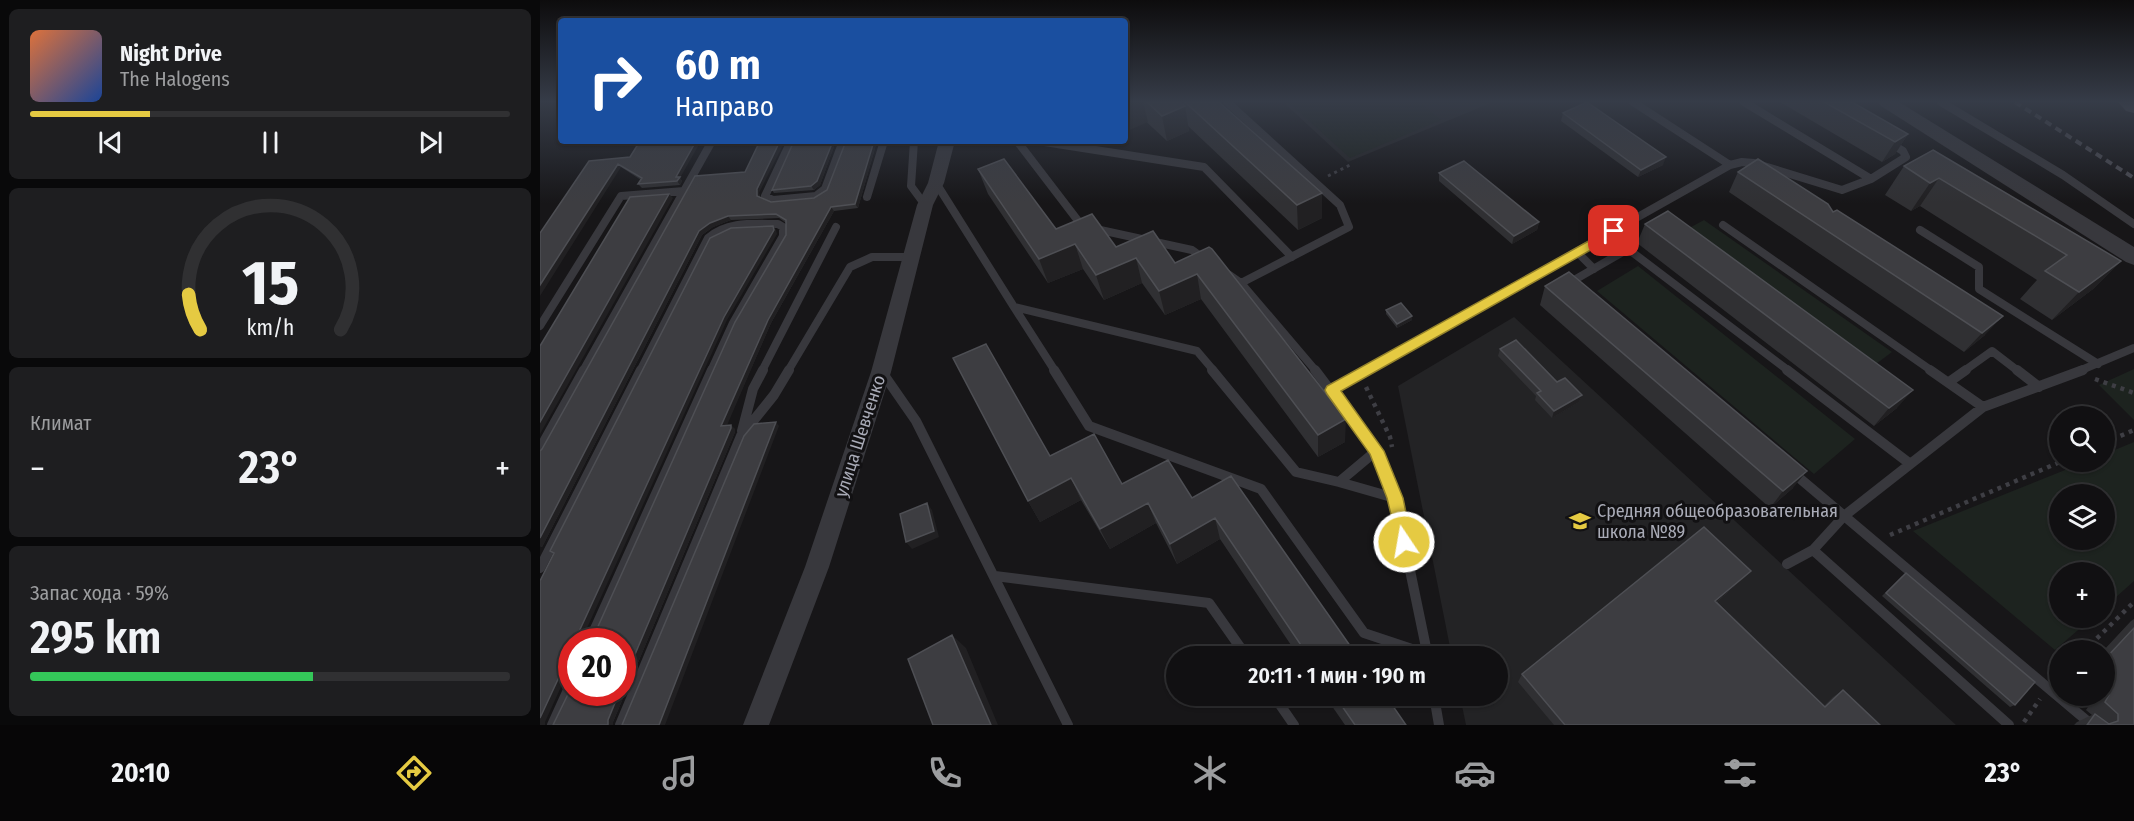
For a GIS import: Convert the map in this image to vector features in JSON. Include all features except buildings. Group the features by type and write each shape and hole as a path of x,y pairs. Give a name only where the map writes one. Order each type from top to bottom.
{"street":[{"path":"1941,136 2134,256"},
{"name":"улица Шевченко","path":"756,725 817,567 881,372 910,257 925,205 936,183 946,144"},
{"path":"2094,232 2134,238"}],"lane":[{"path":"1241,283 1349,227 1340,205 1265,136"},
{"path":"1685,136 1730,165"},
{"path":"1800,136 1871,179"},
{"path":"1998,136 2063,175 2134,224"},
{"path":"1332,390 1730,165 1742,162 1754,163 1842,190 1871,179 1906,157 1903,151 1884,140"},
{"path":"540,449 710,144"},
{"path":"790,144 765,196 773,200 816,196 825,189 842,144"},
{"path":"867,197 883,144"},
{"path":"914,144 911,186 925,205"},
{"path":"1019,144 1082,226 1192,250 1212,264"},
{"path":"1057,144 1204,167 1292,257"},
{"path":"936,183 1089,426 1261,489 1364,633 1400,646"},
{"path":"540,326 621,196 684,191"},
{"path":"540,568 708,238 714,232 729,226 778,224 783,227 783,236 724,342 595,628"},
{"path":"1723,225 1983,407"},
{"path":"620,725 741,436 753,389 836,227"},
{"path":"1920,230 1979,267 1979,289 2098,364"},
{"path":"1576,288 1569,283 1628,249 1910,463"},
{"path":"1577,252 1594,269"},
{"path":"741,436 774,395 850,267 872,257 910,257"},
{"path":"1221,270 1241,283 1332,390 1376,451 1395,498 1426,646"},
{"path":"1014,307 1197,351 1296,472 1395,498"},
{"path":"1787,564 1813,550 1844,516 1983,407 2098,364 2134,348"},
{"path":"1949,382 1992,351 2039,387"},
{"path":"881,372 916,421 1068,725"},
{"path":"1339,482 1376,451"},
{"path":"1783,464 2092,725"},
{"path":"1813,550 2009,725"},
{"path":"995,576 1209,603 1239,646"},
{"path":"552,725 561,706"},
{"path":"1281,706 1294,725"},
{"path":"1436,706 1439,725"}],"path":[{"path":"1317,182 1353,164"},
{"path":"2077,372 2134,393"},
{"path":"1375,382 1364,388 1390,437 1392,448"},
{"path":"2115,438 2134,430"},
{"path":"1889,535 2049,467"},
{"path":"2095,640 2134,602"},
{"path":"2022,725 2048,687"}],"shaded area":[{"path":"1320,136 1411,136 1348,162"},
{"path":"1325,136 1403,136 1350,158"},
{"path":"1704,220 1892,352 1868,370 1680,233"},
{"path":"1638,266 1855,439 1814,474 1597,291"},
{"name":"Средняя общеобразовательная школа №89","path":"1514,317 1956,725 1466,725 1462,706 1508,706 1508,646 1450,646 1398,386"},
{"path":"2134,369 2134,420 2099,385"},
{"path":"2134,442 2134,581 2115,598 2115,562 2049,562 2049,628 2080,628 2067,640 2049,640 2049,645 1913,531 2060,472 2115,472 2115,450"}],"railway":[{"path":"2068,136 2134,178"}],"place":[{"name":"Средняя общеобразовательная школа №89","path":"1580,521"}],"route":[{"path":"1404,542 1395,498 1376,451 1332,390 1614,231"}]}
